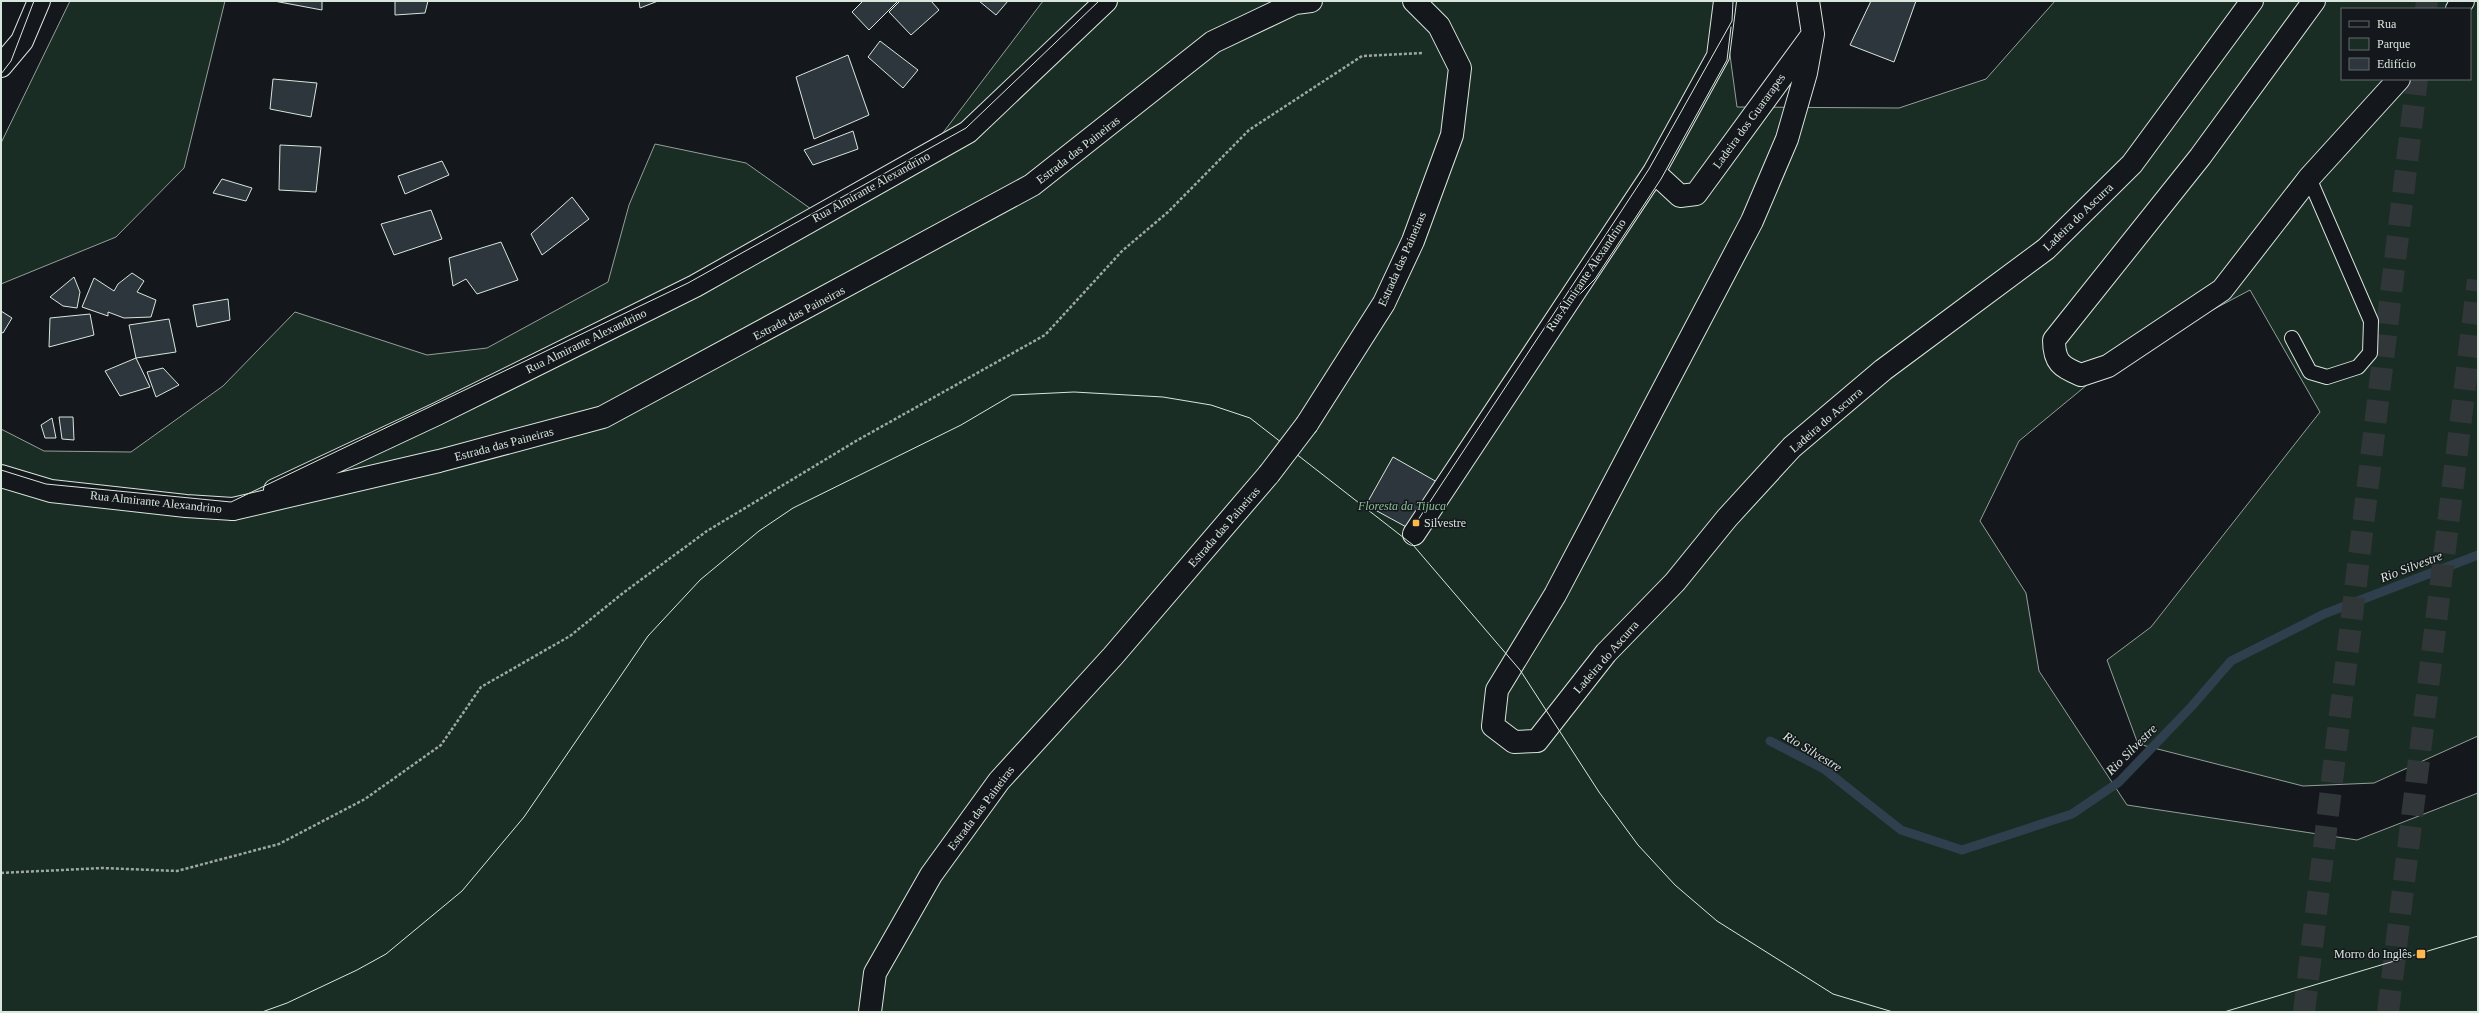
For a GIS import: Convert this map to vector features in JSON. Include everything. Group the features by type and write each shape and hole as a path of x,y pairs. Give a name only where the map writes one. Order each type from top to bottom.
{"street":[{"path":"1,66 22,41 39,1"},
{"name":"Rua Almirante Alexandrino","path":"1,476 50,490 233,509 437,414 695,286 968,132 1106,1"},
{"name":"Estrada das Paineiras","path":"233,509 439,461 603,417 1032,185 1213,42 1295,3 1311,1"},
{"name":"Estrada das Paineiras","path":"870,1012 875,973 931,875 999,780 1113,656 1269,474 1307,424 1384,303 1413,241 1452,135 1460,68 1439,26 1414,1"},
{"name":"Rua Almirante Alexandrino","path":"1414,534 1654,172 1718,56 1725,1"},
{"path":"1808,1 1813,34"},
{"name":"Ladeira do Ascurra","path":"1813,34 1806,73 1787,139 1752,221 1555,595 1497,690 1492,726 1514,742 1537,741 1606,653 1675,582 1728,518 1792,447 1883,370 2046,249 2132,164 2252,1"},
{"path":"2314,1 2200,157 2054,340 2054,355 2065,368 2081,375 2108,366 2154,337 2222,290 2309,178 2398,80"},
{"name":"Ladeira dos Guararapes","path":"1654,172 1680,196 1696,194 1813,34"}],"lane":[{"path":"2292,338 2310,372 2327,377 2358,367 2370,353 2371,320 2309,178"}],"path":[{"path":"1,873 102,868 177,871 279,844 365,799 441,745 481,687 570,636 623,593 707,531 856,441 1045,335 1122,251 1168,212 1249,130 1362,56 1453,52"}],"green space":[{"path":"70,1 225,1 184,168 116,237 1,284 1,143"},
{"name":"Floresta da Tijuca","path":"1043,1 1730,1 1727,33 1737,107 1899,108 1986,79 2055,1 2478,1 2478,736 2374,783 2303,786 2138,744 2107,660 2151,627 2320,412 2250,290 2116,361 2019,441 1980,521 2026,593 2039,671 2127,805 2357,840 2478,793 2478,1012 1,1012 1,429 44,451 131,452 223,386 295,312 427,355 487,348 608,282 629,205 655,144 746,163 811,209 939,138"}],"building":[{"path":"274,1 322,1 322,10"},
{"path":"395,1 428,1 425,13 395,15"},
{"path":"639,1 658,1 640,8"},
{"path":"863,1 898,1 869,30 852,12"},
{"path":"900,1 931,1 939,10 911,35 889,12"},
{"path":"979,1 1008,1 996,15"},
{"path":"1871,1 1916,1 1894,62 1850,45"},
{"path":"880,41 918,70 903,88 868,57"},
{"path":"848,55 869,115 814,139 796,77"},
{"path":"273,79 317,83 311,117 270,109"},
{"path":"853,131 858,149 813,165 804,150"},
{"path":"280,145 321,147 316,192 279,190"},
{"path":"442,161 449,175 405,194 398,176"},
{"path":"222,179 252,188 246,201 213,193"},
{"path":"572,197 589,219 542,255 531,234"},
{"path":"431,210 442,239 394,255 381,224"},
{"path":"501,242 518,280 477,294 466,279 453,286 449,258"},
{"path":"132,273 144,281 137,292 156,300 151,317 124,318 108,312 108,316 82,307 94,278 114,291 118,284"},
{"path":"74,277 80,292 77,308 63,306 50,297"},
{"path":"228,299 230,320 197,327 193,305"},
{"path":"1,311 12,318 3,333 1,332"},
{"path":"90,314 94,335 49,347 50,318"},
{"path":"169,319 176,352 136,358 129,325"},
{"path":"136,358 150,387 120,396 105,371"},
{"path":"163,368 179,385 156,397 147,372"},
{"path":"59,417 73,417 74,440 62,439"},
{"path":"52,418 56,438 45,438 41,425"},
{"path":"1393,457 1437,482 1410,529 1366,505"}],"waterway":[{"name":"Rio Silvestre","path":"1770,741 1824,769 1901,830 1962,850 2072,814 2119,782 2192,706 2231,661 2324,614 2478,555"}],"tunnel":[{"path":"2426,8 2427,1"},
{"path":"2304,1012 2417,80"},
{"path":"2388,1012 2478,280"}],"tram line":[{"path":"1,74 11,61 34,1"},
{"path":"1,470 46,484 231,502 688,283 966,128 1099,1"},
{"path":"1416,523 1649,169 1732,21 1733,1"},
{"path":"1552,322 1595,279 1661,179 1727,60 1731,27"},
{"path":"262,1012 287,1003 357,970 386,954 462,891 524,817 648,636 700,580 759,531 793,508 961,425 1012,395 1074,392 1163,397 1211,405 1250,418 1413,545 1520,670 1599,792 1638,845 1675,885 1717,921 1833,994 1893,1012"},
{"path":"2224,1012 2478,936"}],"place":[{"name":"Silvestre","path":"1416,523"},
{"name":"Morro do Inglês","path":"2421,954"}]}
